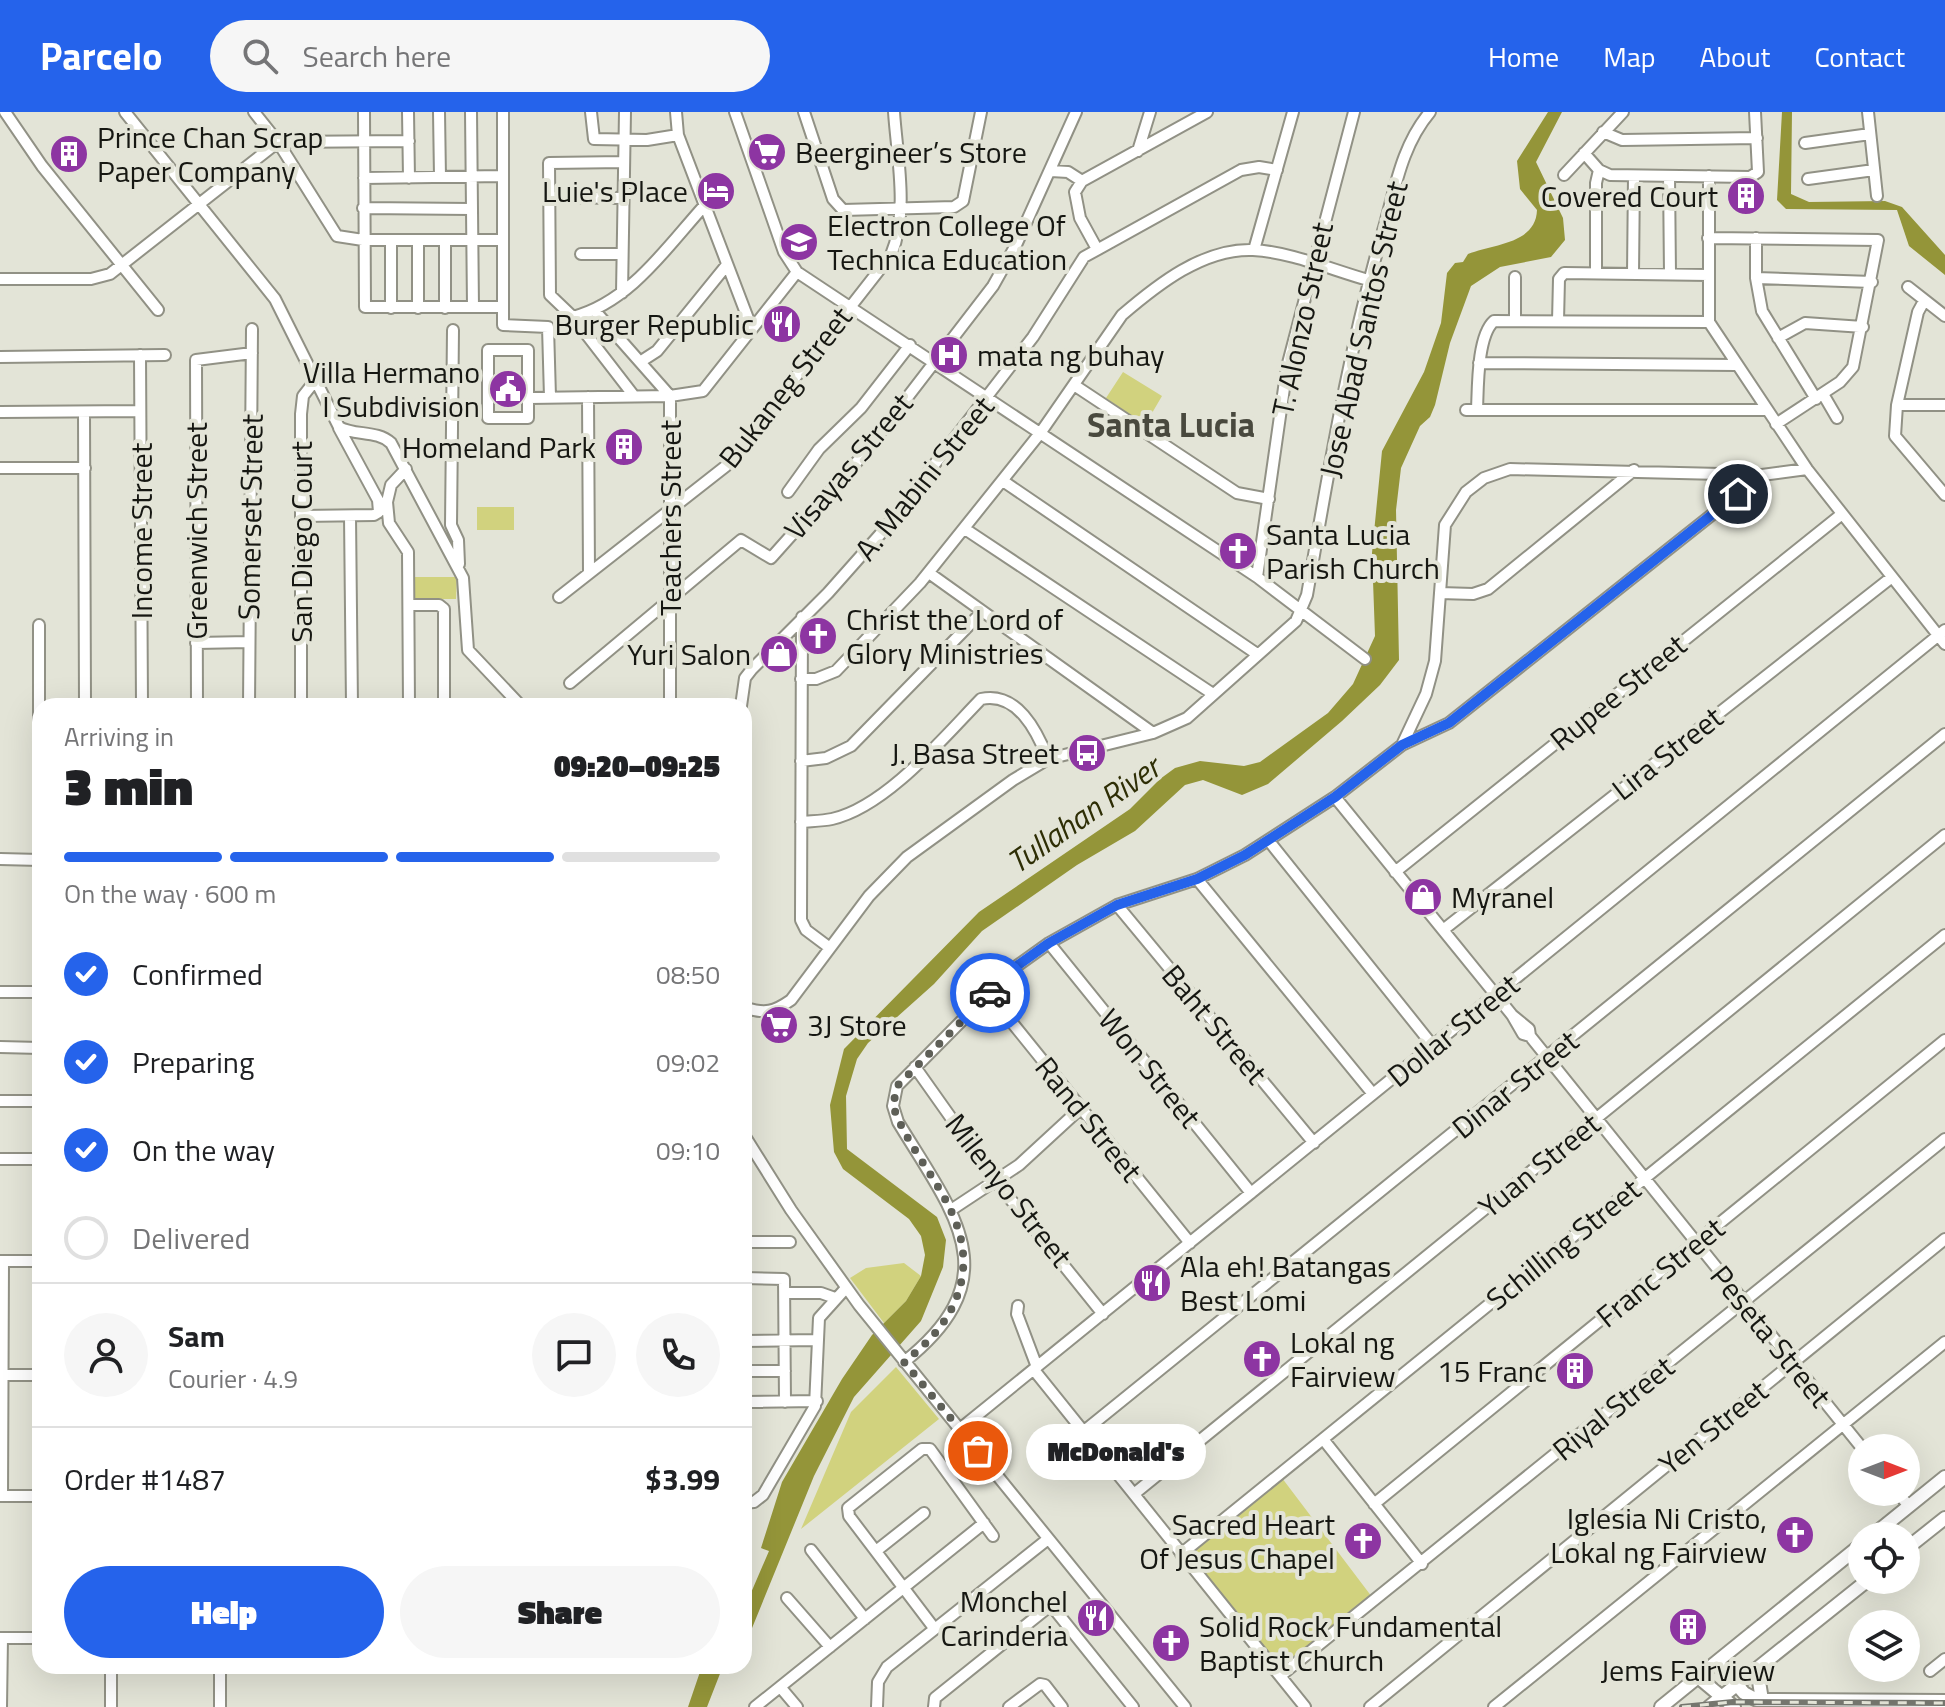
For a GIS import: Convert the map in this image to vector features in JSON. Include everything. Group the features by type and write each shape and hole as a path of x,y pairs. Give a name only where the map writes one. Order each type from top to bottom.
{"main road":[{"path":"1920,1497 1945,1477"},
{"path":"1889,1522 1909,1506"},
{"path":"1920,1538 1945,1518"},
{"path":"1661,1707 1848,1555"},
{"path":"1709,1707 1851,1594"},
{"path":"1717,1662 1752,1699 1813,1704 1945,1701"},
{"path":"1757,1669 1762,1700"},
{"path":"1698,1677 1734,1707"}],"street":[{"path":"5,112 42,166 158,310"},
{"path":"125,112 275,299 314,382 380,507 374,515 301,516"},
{"path":"254,112 278,142 337,236 363,240 501,240"},
{"path":"364,112 365,307 503,307"},
{"path":"408,112 409,178"},
{"path":"439,112 440,177"},
{"path":"471,112 473,307"},
{"path":"503,112 503,325 544,326 549,330 550,397"},
{"path":"591,112 594,139 624,140 678,135"},
{"path":"622,293 625,112"},
{"path":"676,112 678,135 752,329"},
{"path":"735,112 784,252 797,272 1257,577 1365,659"},
{"path":"804,112 833,199 843,210 954,207 963,201 981,112"},
{"name":"Bukaneg Street","path":"559,597 726,466 891,255 897,240 900,210 894,112"},
{"name":"Visayas Street","path":"670,600 744,540 767,559 771,558 863,455 993,286 1051,171 1076,112"},
{"path":"1138,151 1150,112"},
{"path":"1097,249 1080,218 1075,192 1082,181 1207,112"},
{"path":"1254,250 1293,112"},
{"name":"T. Alonzo Street","path":"1257,577 1287,367 1311,264 1354,112"},
{"name":"Jose Abad Santos Street","path":"1302,610 1368,280 1408,144 1430,112"},
{"path":"1564,175 1623,112"},
{"path":"1584,153 1599,170 1610,175 1756,176 1755,112"},
{"path":"1868,112 1877,196"},
{"path":"1603,132 1622,140 1757,138"},
{"path":"1805,143 1870,134"},
{"path":"0,279 91,279 122,266 278,142 409,141"},
{"path":"624,162 549,163 550,295 573,317 634,396"},
{"name":"A. Mabini Street","path":"742,698 745,678 752,669 874,542 987,400 1084,257 1241,170 1259,167 1277,170"},
{"path":"1596,273 1596,183 1599,170"},
{"path":"1808,179 1874,170"},
{"path":"1051,171 1068,172 1082,181"},
{"path":"364,178 502,176"},
{"path":"1633,274 1634,176"},
{"path":"1669,176 1670,274"},
{"path":"1709,176 1709,322 1807,469 1943,637"},
{"path":"548,197 623,198"},
{"path":"573,317 595,311 622,293 704,206"},
{"path":"363,208 471,209"},
{"path":"1708,238 1878,240 1853,367 1840,382 1776,424"},
{"path":"1756,238 1756,278 1762,311 1837,418"},
{"path":"391,240 391,308"},
{"path":"418,240 418,308"},
{"path":"445,240 445,308"},
{"path":"801,679 829,675 845,664 929,573 1041,432 1122,315 1147,294 1203,260 1223,253 1254,250 1368,280"},
{"path":"581,254 622,254"},
{"path":"640,362 657,351 726,266"},
{"path":"529,398 670,396 703,391 797,272"},
{"path":"1558,321 1561,275 1709,275"},
{"path":"1515,277 1515,321"},
{"path":"1756,278 1872,282"},
{"path":"1908,287 1945,316"},
{"path":"1924,301 1918,312 1897,405 1895,436 1945,495"},
{"name":"Teachers Street","path":"595,311 670,396 670,698"},
{"path":"1709,322 1491,323 1479,363 1472,410 1766,410"},
{"path":"1778,338 1805,323 1863,327"},
{"name":"Somerset Street","path":"249,698 252,329"},
{"path":"453,330 451,525 458,540 459,570"},
{"path":"788,492 819,449 861,408 910,345"},
{"path":"488,350 528,350 529,398 528,418 488,418 488,350"},
{"name":"Greenwich Street","path":"197,698 198,357 252,353"},
{"name":"Income Street","path":"140,355 142,698"},
{"path":"0,357 165,355"},
{"path":"1479,363 1736,365"},
{"name":"San Diego Court","path":"301,698 301,403 314,382"},
{"path":"1074,385 1237,493 1269,499"},
{"path":"588,397 589,573"},
{"path":"1897,405 1945,405"},
{"path":"0,412 140,411"},
{"path":"84,412 85,698"},
{"path":"339,427 348,433 387,438 459,570 464,586 468,650 513,698"},
{"path":"0,468 85,468"},
{"path":"406,469 391,485 387,502 389,523 408,552 409,698"},
{"path":"1402,745 1426,694 1435,661 1445,525 1459,500 1484,478 1510,469 1762,475 1807,469"},
{"path":"1440,593 1473,594 1488,589 1634,470"},
{"path":"903,1360 943,1325 957,1302 964,1240 951,1210 893,1106 897,1086 915,1067 1014,968 1049,943 1117,905 1197,879 1269,841 1335,797 1402,745 1449,723 1762,475"},
{"path":"1003,481 1257,654"},
{"name":"Rupee Street","path":"1395,872 1842,514"},
{"path":"350,516 352,698"},
{"path":"965,529 1213,694"},
{"path":"929,573 1153,733"},
{"name":"Lira Street","path":"1443,930 1892,577"},
{"path":"570,683 670,600"},
{"path":"409,605 439,605 444,609 444,698"},
{"path":"752,1007 775,1011 791,1000 869,896 907,857 1013,780 1048,759 1153,733 1187,718 1296,621 1302,610"},
{"path":"801,761 826,758 851,746 981,613"},
{"path":"802,617 801,920 806,930 830,948"},
{"path":"39,625 39,698"},
{"name":"Dollar Street","path":"960,1429 1943,637"},
{"path":"196,643 249,642"},
{"path":"801,822 834,819 866,804 927,754 981,699 994,696 1006,700 1026,718 1048,759"},
{"name":"Dinar Street","path":"1083,1432 1945,734"},
{"name":"Peseta Street","path":"1335,797 1512,1015 1529,1029 1530,1036 1547,1058 1598,1117 1850,1434"},
{"name":"Yuan Street","path":"1134,1494 1945,835"},
{"path":"1269,841 1433,1046"},
{"path":"0,859 32,860"},
{"path":"1197,879 1373,1094"},
{"name":"Baht Street","path":"1117,905 1314,1143"},
{"name":"Schilling Street","path":"1181,1554 1945,935"},
{"name":"Won Street","path":"1049,943 1251,1193"},
{"path":"0,992 32,992"},
{"name":"Rand Street","path":"989,994 1190,1243"},
{"name":"Franc Street","path":"1374,1504 1945,1040"},
{"path":"0,1047 32,1048"},
{"name":"Milenyo Street","path":"915,1067 995,1180 1103,1314"},
{"path":"0,1101 32,1101"},
{"path":"951,1210 1019,1165 1081,1108"},
{"name":"Riyal Street","path":"1280,1676 1945,1139"},
{"path":"752,1147 846,1288 1185,1707"},
{"path":"0,1159 32,1159"},
{"name":"Yen Street","path":"1370,1707 1945,1239"},
{"path":"752,1242 790,1242"},
{"path":"32,1261 2,1261 1,1496 32,1496"},
{"path":"752,1278 782,1278 785,1293 785,1402"},
{"path":"752,1502 763,1495 817,1401 819,1318 846,1288"},
{"path":"785,1293 821,1293 835,1298"},
{"path":"1018,1306 1017,1314 1035,1368 1305,1707"},
{"path":"752,1341 817,1340"},
{"path":"1494,1707 1945,1342"},
{"path":"752,1371 785,1371"},
{"path":"2,1375 32,1375"},
{"path":"752,1402 817,1401"},
{"path":"1323,1439 1422,1564"},
{"path":"934,1628 847,1513 848,1508 925,1448 930,1449 993,1536"},
{"path":"876,1551 924,1513"},
{"path":"755,1707 984,1523"},
{"path":"877,1707 878,1682 887,1667 1048,1539"},
{"path":"811,1550 865,1619"},
{"path":"787,1598 830,1647"},
{"path":"934,1707 935,1698 1051,1605 1133,1707"},
{"path":"1,1707 1,1638 32,1638"},
{"path":"1930,1671 1945,1659"},
{"path":"111,1674 111,1707"},
{"path":"220,1674 220,1707"},
{"path":"1009,1707 1040,1684 1062,1707"},
{"path":"781,1688 797,1707"}],"shaded area":[{"path":"1548,112 1562,112 1536,162 1563,218 1565,240 1551,257 1500,267 1471,286 1450,343 1435,405 1430,417 1420,426 1401,468 1396,510 1399,660 1380,685 1342,721 1268,784 1242,795 1203,780 1185,785 1135,831 1077,865 982,931 934,984 868,1043 857,1059 846,1096 847,1149 937,1217 946,1240 943,1267 921,1321 854,1397 814,1476 752,1628 752,1590 769,1551 761,1548 782,1482 842,1379 872,1335 906,1301 921,1276 925,1255 921,1236 909,1219 843,1169 834,1152 830,1105 844,1049 979,912 1130,809 1175,768 1200,761 1244,766 1260,762 1328,713 1353,684 1375,636 1372,553 1382,451 1424,372 1441,323 1447,273 1455,263 1463,262 1468,254 1521,236 1535,221 1537,210 1520,189 1517,161"},
{"path":"1782,112 1792,112 1791,194 1809,202 1885,201 1902,207 1945,255 1945,275 1909,246 1897,210 1786,209 1777,200"},
{"path":"1123,372 1162,396 1145,425 1106,398"},
{"path":"477,507 514,507 514,530 477,530"},
{"path":"413,577 457,577 456,599 413,599"},
{"path":"904,1263 921,1276 906,1301 884,1323 850,1278 866,1268"},
{"path":"896,1367 939,1419 801,1529 851,1412"},
{"path":"1282,1478 1372,1597 1282,1669 1189,1554"},
{"path":"699,1674 720,1674 707,1707 688,1707"}],"railway":[{"path":"1682,1707 1733,1702 1945,1703"}],"way so far":[{"path":"978,1451 904,1362 943,1325 957,1302 964,1263 964,1240 951,1210 898,1122 893,1106 897,1086 990,993"}],"place":[{"name":"Beergineer’s Store","path":"767,152"},
{"name":"Prince Chan Scrap Paper Company","path":"69,154"},
{"name":"Luie's Place","path":"716,191"},
{"name":"Covered Court","path":"1746,196"},
{"name":"Electron College Of Technica Education","path":"799,242"},
{"name":"Burger Republic","path":"782,324"},
{"name":"mata ng buhay","path":"949,355"},
{"name":"Villa Hermano I Subdivision","path":"508,389"},
{"name":"Homeland Park","path":"624,447"},
{"name":"Santa Lucia Parish Church","path":"1238,551"},
{"name":"Christ the Lord of Glory Ministries","path":"818,636"},
{"name":"Yuri Salon","path":"779,654"},
{"name":"J. Basa Street","path":"1087,753"},
{"name":"Myranel","path":"1423,897"},
{"name":"3J Store","path":"779,1025"},
{"name":"Ala eh! Batangas Best Lomi","path":"1152,1283"},
{"name":"Lokal ng Fairview","path":"1262,1359"},
{"name":"15 Franc","path":"1575,1371"},
{"name":"McDonald's","path":"978,1451"},
{"name":"Iglesia Ni Cristo, Lokal ng Fairview","path":"1795,1535"},
{"name":"Sacred Heart Of Jesus Chapel","path":"1363,1541"},
{"name":"Monchel Carinderia","path":"1096,1618"},
{"name":"Jems Fairview","path":"1688,1627"},
{"name":"Solid Rock Fundamental Baptist Church","path":"1171,1643"}],"district":[{"name":"Santa Lucia","path":"1171,424"}],"route":[{"path":"990,993 1014,968 1049,943 1117,905 1197,879 1245,855 1335,797 1402,745 1449,723 1738,494"}],"water label":[{"name":"Tullahan River","path":"1083,814"}]}
